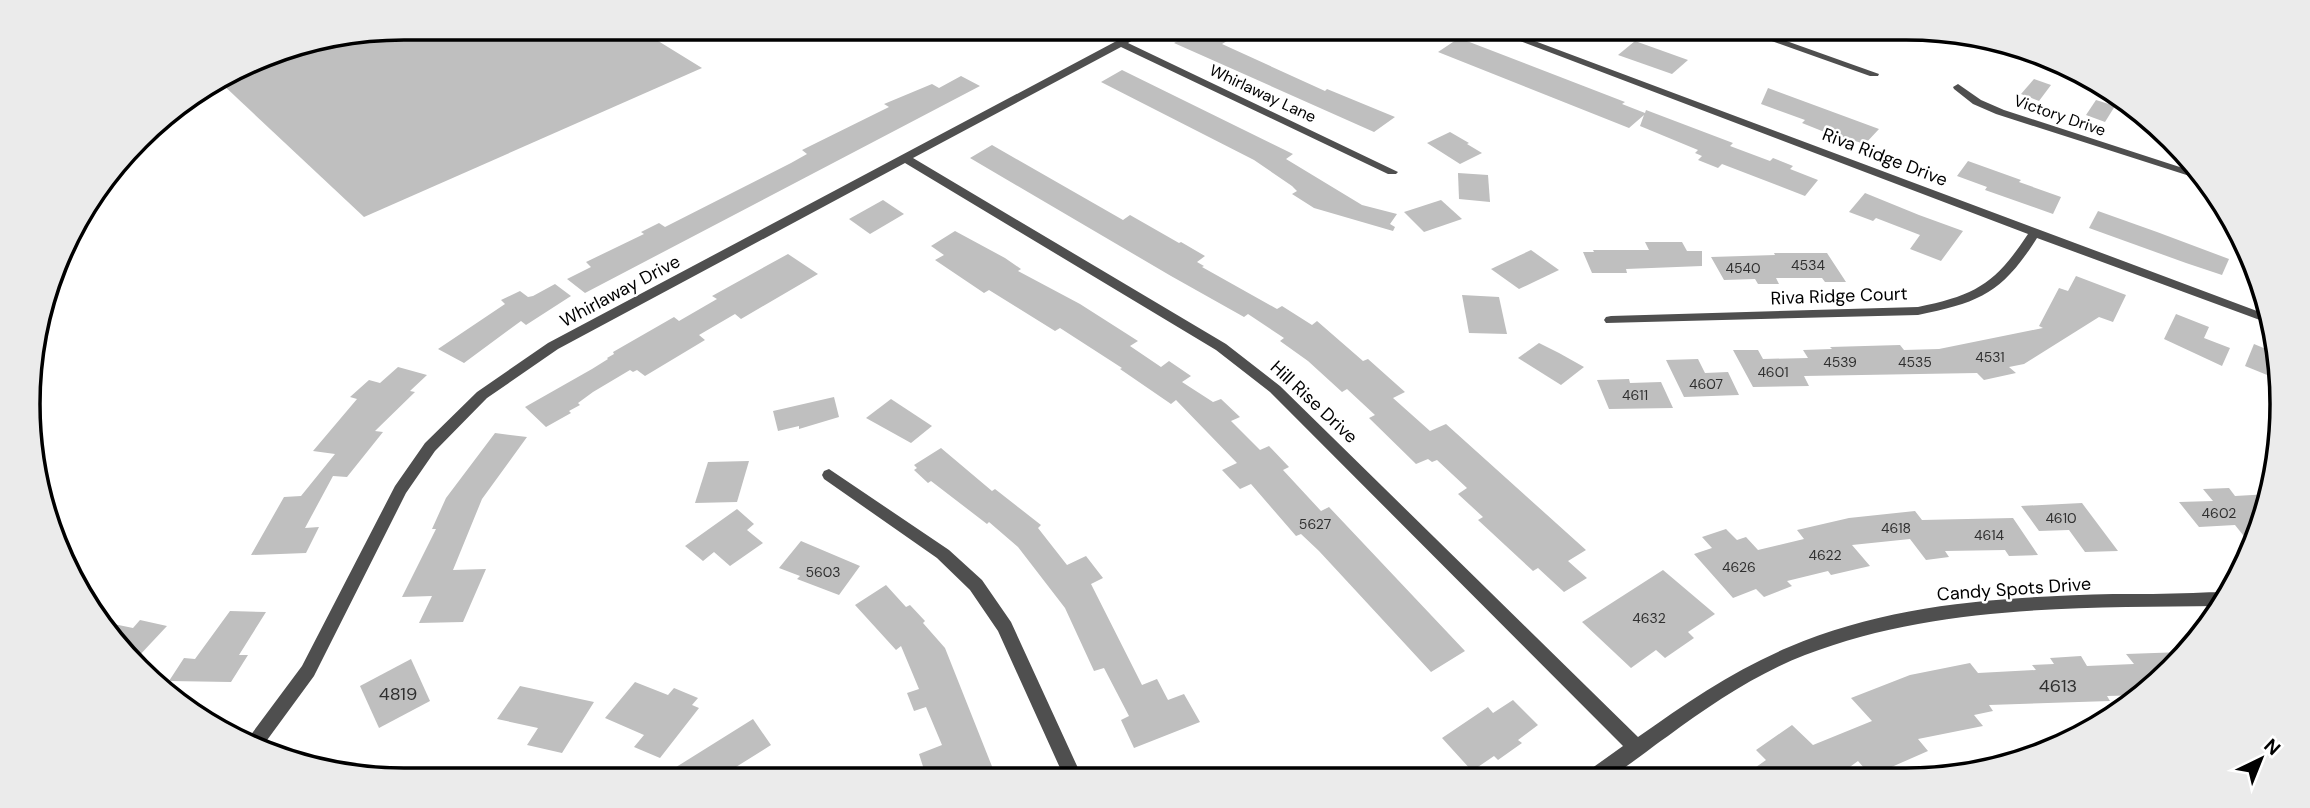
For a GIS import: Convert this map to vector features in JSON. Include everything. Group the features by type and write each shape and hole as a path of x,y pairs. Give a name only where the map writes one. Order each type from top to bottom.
{"street":[{"name":"Whirlaway Drive","path":"258,737 307,671 400,490 430,447 482,395 553,346 1126,40"},
{"name":"Riva Ridge Drive","path":"1523,40 2258,315"},
{"path":"1775,40 1874,74"},
{"name":"Whirlaway Lane","path":"1121,43 1392,172"},
{"name":"Victory Drive","path":"1958,87 1977,102 2000,112 2186,172"},
{"name":"Hill Rise Drive","path":"907,159 1221,347 1275,388 1637,748"},
{"name":"Riva Ridge Court","path":"1611,320 1918,311 1952,304 1980,293 2002,279 2035,232"},
{"path":"829,475 943,554 976,585 1005,627 1069,768"},
{"name":"Candy Spots Drive","path":"1608,768 1707,699 1751,673 1796,651 1842,634 1889,622 1970,608 2213,599"}],"building":[{"path":"404,40 656,40 702,68 364,217 226,87 265,68 310,53 357,43"},
{"path":"1179,40 1228,40 1222,44 1325,91 1327,89 1395,117 1374,132 1174,43"},
{"path":"1456,40 1464,40 1625,102 1622,104 1645,113 1646,110 1733,143 1730,146 1770,161 1773,158 1793,166 1790,169 1818,180 1805,196 1722,164 1718,168 1698,160 1702,156 1695,153 1698,150 1640,126 1644,115 1629,128 1438,52"},
{"path":"1635,41 1688,60 1672,74 1618,55"},
{"path":"1122,70 1293,154 1286,159 1362,205 1397,214 1390,224 1395,227 1393,231 1314,208 1292,194 1297,191 1292,186 1254,160 1101,82"},
{"path":"961,76 980,86 585,293 567,279 591,267 586,262 644,234 641,232 659,223 665,227 791,163 807,154 802,150 889,107 884,104 932,84 939,88"},
{"path":"2034,79 2051,85 2039,101 2021,94"},
{"path":"1768,88 1879,129 1865,144 1822,131 1802,123 1805,120 1761,104"},
{"path":"2096,100 2115,107 2105,122 2086,115"},
{"path":"1450,132 1482,153 1460,164 1427,143"},
{"path":"992,145 1123,220 1130,215 1181,242 1205,256 1197,262 1204,266 1202,267 1277,309 1282,306 1312,325 1317,321 1363,361 1368,359 1405,392 1393,398 1430,431 1446,424 1586,550 1568,561 1587,578 1564,592 1538,568 1533,571 1478,520 1483,517 1458,494 1467,488 1437,460 1432,462 1428,459 1416,464 1369,418 1375,415 1347,389 1342,392 1308,361 1280,341 1284,338 1248,314 1244,317 970,158"},
{"path":"1968,161 2061,197 2053,214 1985,190 1987,187 1957,176"},
{"path":"1458,173 1488,175 1490,202 1459,199"},
{"path":"1865,193 1963,231 1941,261 1910,249 1920,235 1876,218 1873,221 1849,212"},
{"path":"883,200 904,214 870,234 849,219"},
{"path":"1441,200 1462,219 1424,232 1404,212"},
{"path":"2098,211 2229,259 2222,275 2089,228"},
{"path":"955,231 1005,258 1021,269 1018,271 1080,304 1138,341 1130,346 1161,367 1169,361 1191,376 1182,382 1213,402 1221,399 1240,417 1231,421 1260,450 1269,446 1289,467 1283,470 1321,511 1329,507 1465,651 1431,672 1319,551 1301,534 1296,536 1251,484 1240,489 1222,470 1237,463 1176,400 1171,404 1060,328 1055,331 989,290 984,293 935,260 944,255 931,246"},
{"path":"1645,242 1682,242 1687,251 1702,251 1702,266 1626,269 1627,273 1592,273 1583,252 1649,250"},
{"path":"1531,250 1559,270 1519,289 1491,269"},
{"path":"1774,253 1827,253 1846,282 1825,282 1822,278 1776,278 1779,284 1758,284 1755,279 1724,280 1711,257 1775,255"},
{"path":"788,254 818,274 741,319 735,314 699,335 705,340 645,376 637,370 630,370 593,392 578,403 580,405 569,411 571,413 546,427 525,407 608,359 613,352 674,317 679,321 717,299 712,296"},
{"path":"2076,276 2126,295 2113,322 2099,317 2024,364 2009,367 2016,373 1984,380 1977,373 1804,376 1809,386 1753,387 1733,350 1758,350 1763,359 1808,358 1803,350 1832,349 1830,347 1900,345 1904,350 1939,349 2043,328 2039,326 2059,288 2068,291"},
{"path":"555,284 571,296 526,325 521,321 464,363 438,349 505,304 501,300 520,291 528,297 533,296"},
{"path":"1462,295 1499,297 1507,334 1469,333"},
{"path":"2176,314 2209,327 2204,338 2230,348 2222,366 2164,339"},
{"path":"1539,343 1584,367 1561,385 1518,358"},
{"path":"2254,344 2266,349 2269,376 2245,366"},
{"path":"1698,359 1705,373 1728,372 1739,395 1684,397 1666,360"},
{"path":"398,367 427,375 410,391 415,392 375,431 383,432 347,477 333,476 305,528 319,527 306,553 251,555 284,497 301,496 335,454 313,451 357,399 350,397 369,380 380,383"},
{"path":"1629,379 1630,383 1661,382 1673,408 1609,409 1597,380"},
{"path":"834,397 839,417 799,429 799,426 778,431 773,411"},
{"path":"891,399 932,426 911,443 866,418"},
{"path":"495,433 527,437 482,499 453,570 486,569 463,622 419,623 432,596 402,597 436,529 432,529 446,498"},
{"path":"941,448 992,491 995,489 1041,525 1038,528 1067,565 1086,556 1103,578 1091,584 1142,685 1157,679 1168,700 1184,694 1200,722 1134,748 1121,720 1129,716 1104,668 1094,671 1065,608 1018,547 989,522 987,524 931,481 928,483 914,470 917,468 914,465"},
{"path":"749,461 737,502 695,503 708,462"},
{"path":"2229,488 2235,496 2258,495 2244,537 2235,525 2199,527 2179,502 2213,501 2203,489"},
{"path":"2082,503 2118,551 2085,552 2069,530 2039,531 2021,506"},
{"path":"737,509 754,524 747,530 763,543 730,566 714,552 703,561 685,546"},
{"path":"1915,511 1922,520 2013,518 2038,555 2009,556 2005,550 1945,551 1949,557 1926,560 1910,539 1852,545 1870,566 1831,575 1828,571 1787,581 1792,586 1764,597 1756,589 1733,598 1694,554 1712,548 1702,537 1726,529 1737,540 1746,537 1758,550 1804,539 1797,530 1849,518"},
{"path":"801,541 860,566 839,595 797,579 800,576 779,568"},
{"path":"1663,570 1715,614 1688,632 1694,638 1665,658 1656,650 1631,668 1582,622"},
{"path":"886,585 906,607 910,605 925,621 923,623 945,648 993,768 923,768 919,754 942,745 926,707 914,711 907,693 919,689 901,646 896,650 855,605"},
{"path":"230,611 266,612 239,655 248,655 231,682 169,681 184,658 195,659"},
{"path":"140,620 167,626 141,654 114,624 133,628"},
{"path":"2171,652 2123,696 2107,696 2110,701 1989,705 1993,711 1974,715 1983,726 1918,739 1928,751 1889,768 1864,768 1858,761 1848,768 1755,768 1766,760 1756,750 1792,725 1813,745 1872,721 1851,698 1910,675 1970,663 1978,673 2036,670 2032,665 2054,664 2050,658 2081,656 2087,666 2134,664 2126,654"},
{"path":"411,659 430,701 379,728 360,686"},
{"path":"635,682 668,695 674,688 698,698 692,705 699,708 660,758 634,747 644,735 605,718"},
{"path":"520,686 594,702 562,753 527,745 538,728 497,719"},
{"path":"1513,700 1538,725 1518,740 1522,743 1498,760 1494,756 1476,768 1469,768 1442,738 1488,707 1493,713"},
{"path":"753,719 771,745 737,768 675,768"}]}
